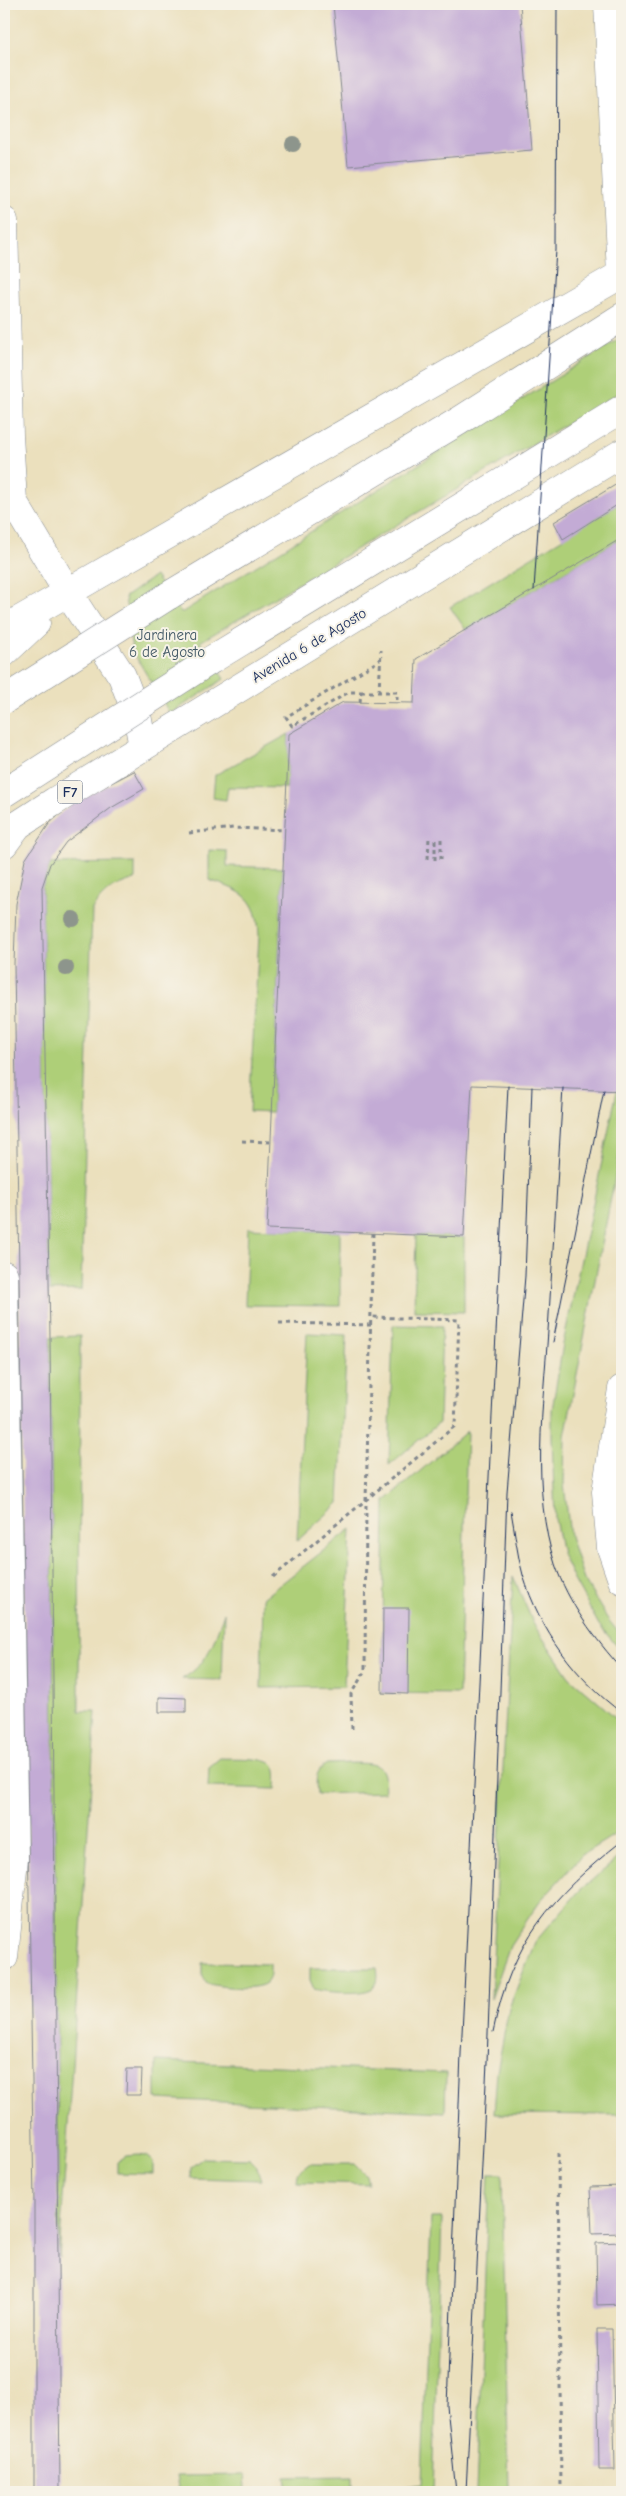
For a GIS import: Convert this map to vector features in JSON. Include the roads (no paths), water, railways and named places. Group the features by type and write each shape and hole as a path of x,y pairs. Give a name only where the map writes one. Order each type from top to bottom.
{"main road":[{"path":"4,629 622,274 608,4"},
{"path":"4,222 9,436 14,501 68,593 122,676 137,715 143,747"},
{"path":"4,700 168,596 459,421 622,317"},
{"path":"4,793 212,660 622,409"},
{"name":"Avenida 6 de Agosto","path":"4,844 18,825 622,454"},
{"path":"4,653 68,593"},
{"path":"4,1274 14,1859 4,1958"},
{"path":"622,1389 606,1492 611,1548 622,1580"}],"tram line":[{"path":"534,590 556,250 557,4"},
{"path":"456,2492 447,2406 461,2054 508,1086"},
{"path":"466,2492 487,2062 507,1492 525,1276 532,1087"},
{"path":"563,1088 542,1419 541,1478 543,1507 555,1564 567,1593 592,1633 622,1669"},
{"path":"553,1342 604,1090"},
{"path":"511,1511 523,1575 539,1615 575,1669 605,1700 622,1713"},
{"path":"493,2032 501,2000 511,1972 523,1947 538,1923 575,1881 622,1841"}],"park label":[{"name":"Jardinera 6 de Agosto","path":"167,644"}]}
